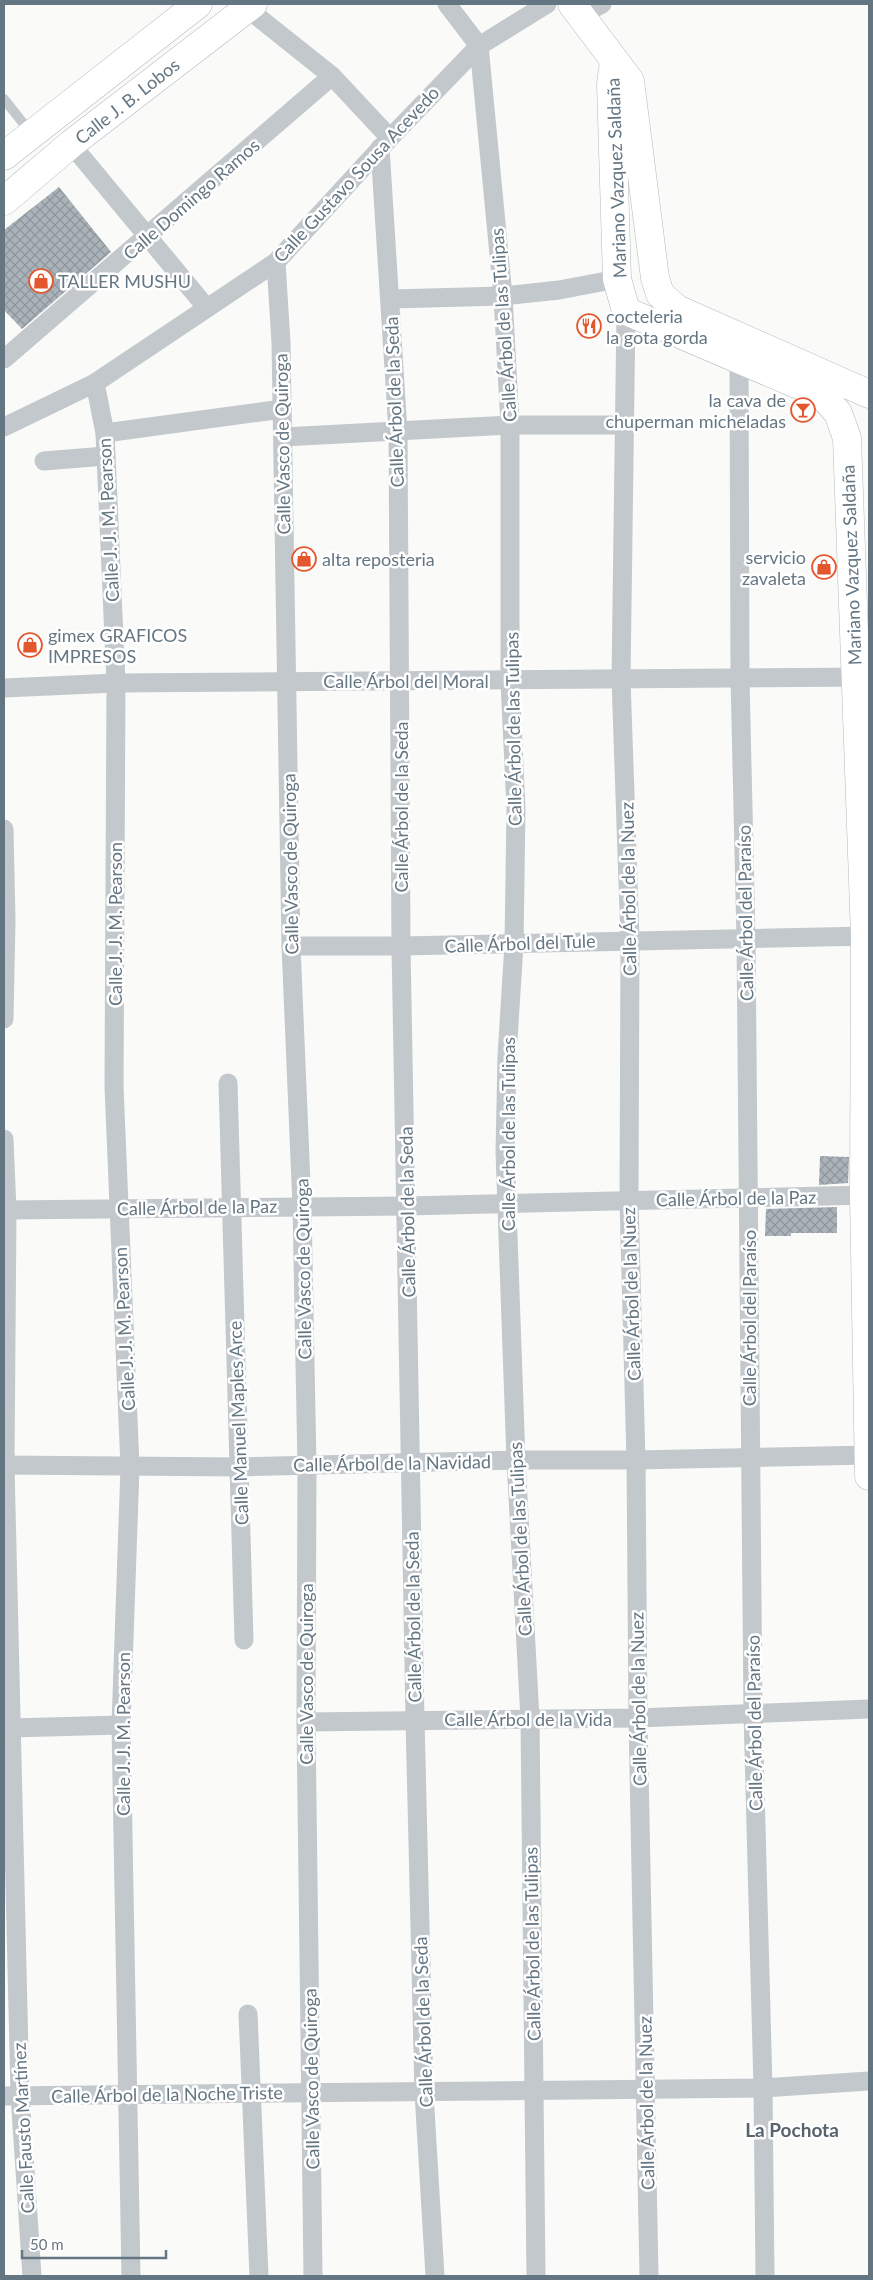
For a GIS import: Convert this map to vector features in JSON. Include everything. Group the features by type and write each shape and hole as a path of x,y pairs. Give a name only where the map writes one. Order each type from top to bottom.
{"street":[{"path":"447,4 479,46"},
{"name":"Calle Gustavo Sousa Acevedo","path":"4,427 95,383 276,262 385,143 479,46 547,4"},
{"name":"Calle J. B. Lobos","path":"4,156 195,5"},
{"path":"250,6 332,76 385,143"},
{"name":"Calle J. B. Lobos","path":"4,201 71,144 250,6"},
{"path":"585,7 614,61 630,81 655,278 660,294 677,309 869,394"},
{"name":"Calle Árbol de las Tulipas","path":"479,46 503,296 510,425 510,681 516,809 514,944 507,1056 505,1152 516,1460 530,1720 536,2276"},
{"name":"Mariano Vazquez Saldaña","path":"614,61 611,84 617,279 626,311 822,395 838,413 847,438 862,677 867,936 869,1476"},
{"name":"Calle Domingo Ramos","path":"4,358 148,237 332,76"},
{"name":"Calle Árbol de la Seda","path":"385,143 390,299 398,432 402,946 415,1720 424,2093 435,2276"},
{"path":"71,144 206,307"},
{"name":"Calle Vasco de Quiroga","path":"276,262 283,437 291,946 302,1206 307,1466 306,1722 313,2276"},
{"path":"390,299 503,296 559,290 617,279"},
{"name":"Calle Árbol de la Nuez","path":"626,311 622,679 630,940 629,1201 636,1460 638,1718 647,2088 649,2276"},
{"name":"Calle Árbol del Paraíso","path":"739,359 740,678 746,939 753,1713 763,2088 765,2276"},
{"name":"Calle J. J. M. Pearson","path":"95,383 105,433 116,684 114,1086 130,1467 120,1725 129,2094 131,2276"},
{"path":"105,433 282,409"},
{"path":"283,437 510,425 624,425"},
{"path":"44,461 105,456"},
{"name":"Calle Árbol del Moral","path":"4,688 116,684 862,677"},
{"path":"4,829 6,921 4,1019"},
{"name":"Calle Árbol del Tule","path":"291,946 402,946 867,936"},
{"name":"Calle Manuel Maples Arce","path":"228,1083 244,1640"},
{"name":"Calle Fausto Martínez","path":"4,1139 4,1465 11,1728 12,2096 32,2276"},
{"name":"Calle Árbol de la Paz","path":"5,1210 407,1206 867,1195"},
{"name":"Calle Árbol de la Navidad","path":"4,1465 239,1467 516,1460 636,1460 869,1455"},
{"name":"Calle Árbol de la Vida","path":"306,1722 638,1718 869,1709"},
{"path":"11,1728 120,1725"},
{"path":"248,2014 259,2276"},
{"name":"Calle Árbol de la Noche Triste","path":"12,2096 763,2088 869,2081"}],"lane":[{"path":"4,99 32,134"}],"building":[{"name":"TALLER MUSHU","path":"59,187 111,252 22,329 4,310 4,230"},
{"path":"820,1156 849,1157 848,1183 819,1185"},
{"path":"837,1207 837,1233 791,1233 791,1236 765,1236 766,1209"}],"place":[{"name":"TALLER MUSHU","path":"41,281"},
{"name":"cocteleria la gota gorda","path":"589,326"},
{"name":"la cava de chuperman micheladas","path":"803,410"},
{"name":"alta reposteria","path":"304,559"},
{"name":"servicio zavaleta","path":"824,567"},
{"name":"gimex GRAFICOS IMPRESOS","path":"30,645"}],"district":[{"name":"La Pochota","path":"792,2129"}]}
